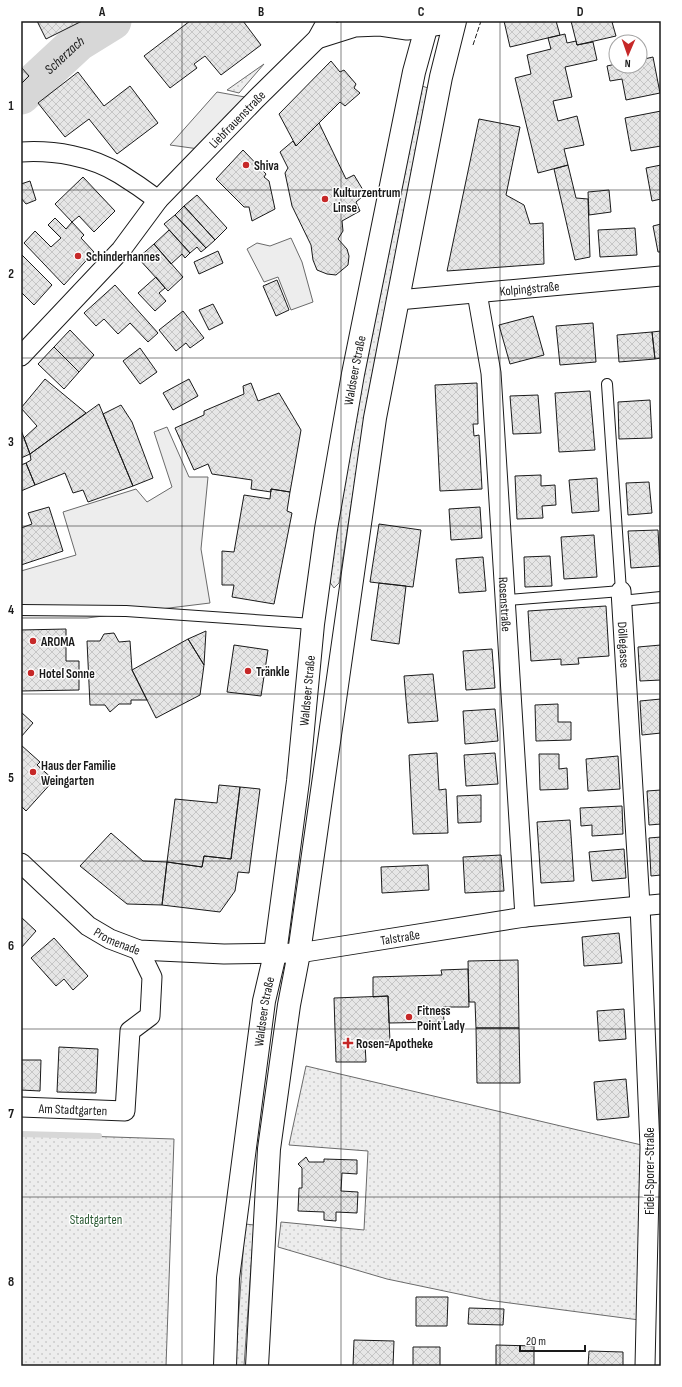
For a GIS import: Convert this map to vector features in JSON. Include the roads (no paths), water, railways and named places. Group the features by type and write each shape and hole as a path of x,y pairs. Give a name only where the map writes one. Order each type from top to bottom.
{"main road":[{"name":"Waldseer Straße","path":"256,1366 269,1149 289,1005 299,953 375,418 441,77 455,22"},
{"name":"Waldseer Straße","path":"225,1366 228,1278 264,1001 275,954 298,781 313,624 326,529 353,374 414,72 427,24"}],"street":[{"name":"Liebfrauenstraße","path":"21,356 121,250 158,200 316,39 327,21"},
{"name":"Liebfrauenstraße","path":"316,39 355,27 380,26 407,30 427,24 455,22"},
{"path":"21,152 58,153 87,159 119,173 158,200"},
{"name":"Kolpingstraße","path":"398,300 661,276"},
{"name":"Rosenstraße","path":"477,293 491,373 507,600 525,916"},
{"name":"Döllegasse","path":"621,596 640,905"},
{"name":"Promenade","path":"21,863 88,926 110,938 139,950 152,977 150,1016 130,1031 125,1111"},
{"name":"Talstraße","path":"139,950 275,954 299,953 525,916 661,904"},
{"name":"Fidel-Sporer-Straße","path":"640,905 650,1147 645,1366"},
{"name":"Am Stadtgarten","path":"21,1108 125,1111"}],"lane":[{"name":"Döllegasse","path":"607,384 621,596"},
{"path":"507,600 551,597 661,597"},
{"path":"21,610 126,611 291,621 313,624"}],"waterway":[{"name":"Scherzach","path":"21,95 78,42 112,21"},
{"path":"21,1134 99,1136"}],"place":[{"name":"Shiva","path":"246,165"},
{"name":"Kulturzentrum Linse","path":"325,199"},
{"name":"Schinderhannes","path":"78,256"},
{"name":"AROMA","path":"33,641"},
{"name":"Tränkle","path":"248,671"},
{"name":"Hotel Sonne","path":"31,673"},
{"name":"Haus der Familie Weingarten","path":"33,772"},
{"name":"Fitness Point Lady","path":"409,1017"},
{"name":"Rosen-Apotheke","path":"348,1043"}],"park label":[{"name":"Stadtgarten","path":"96,1219"}]}
